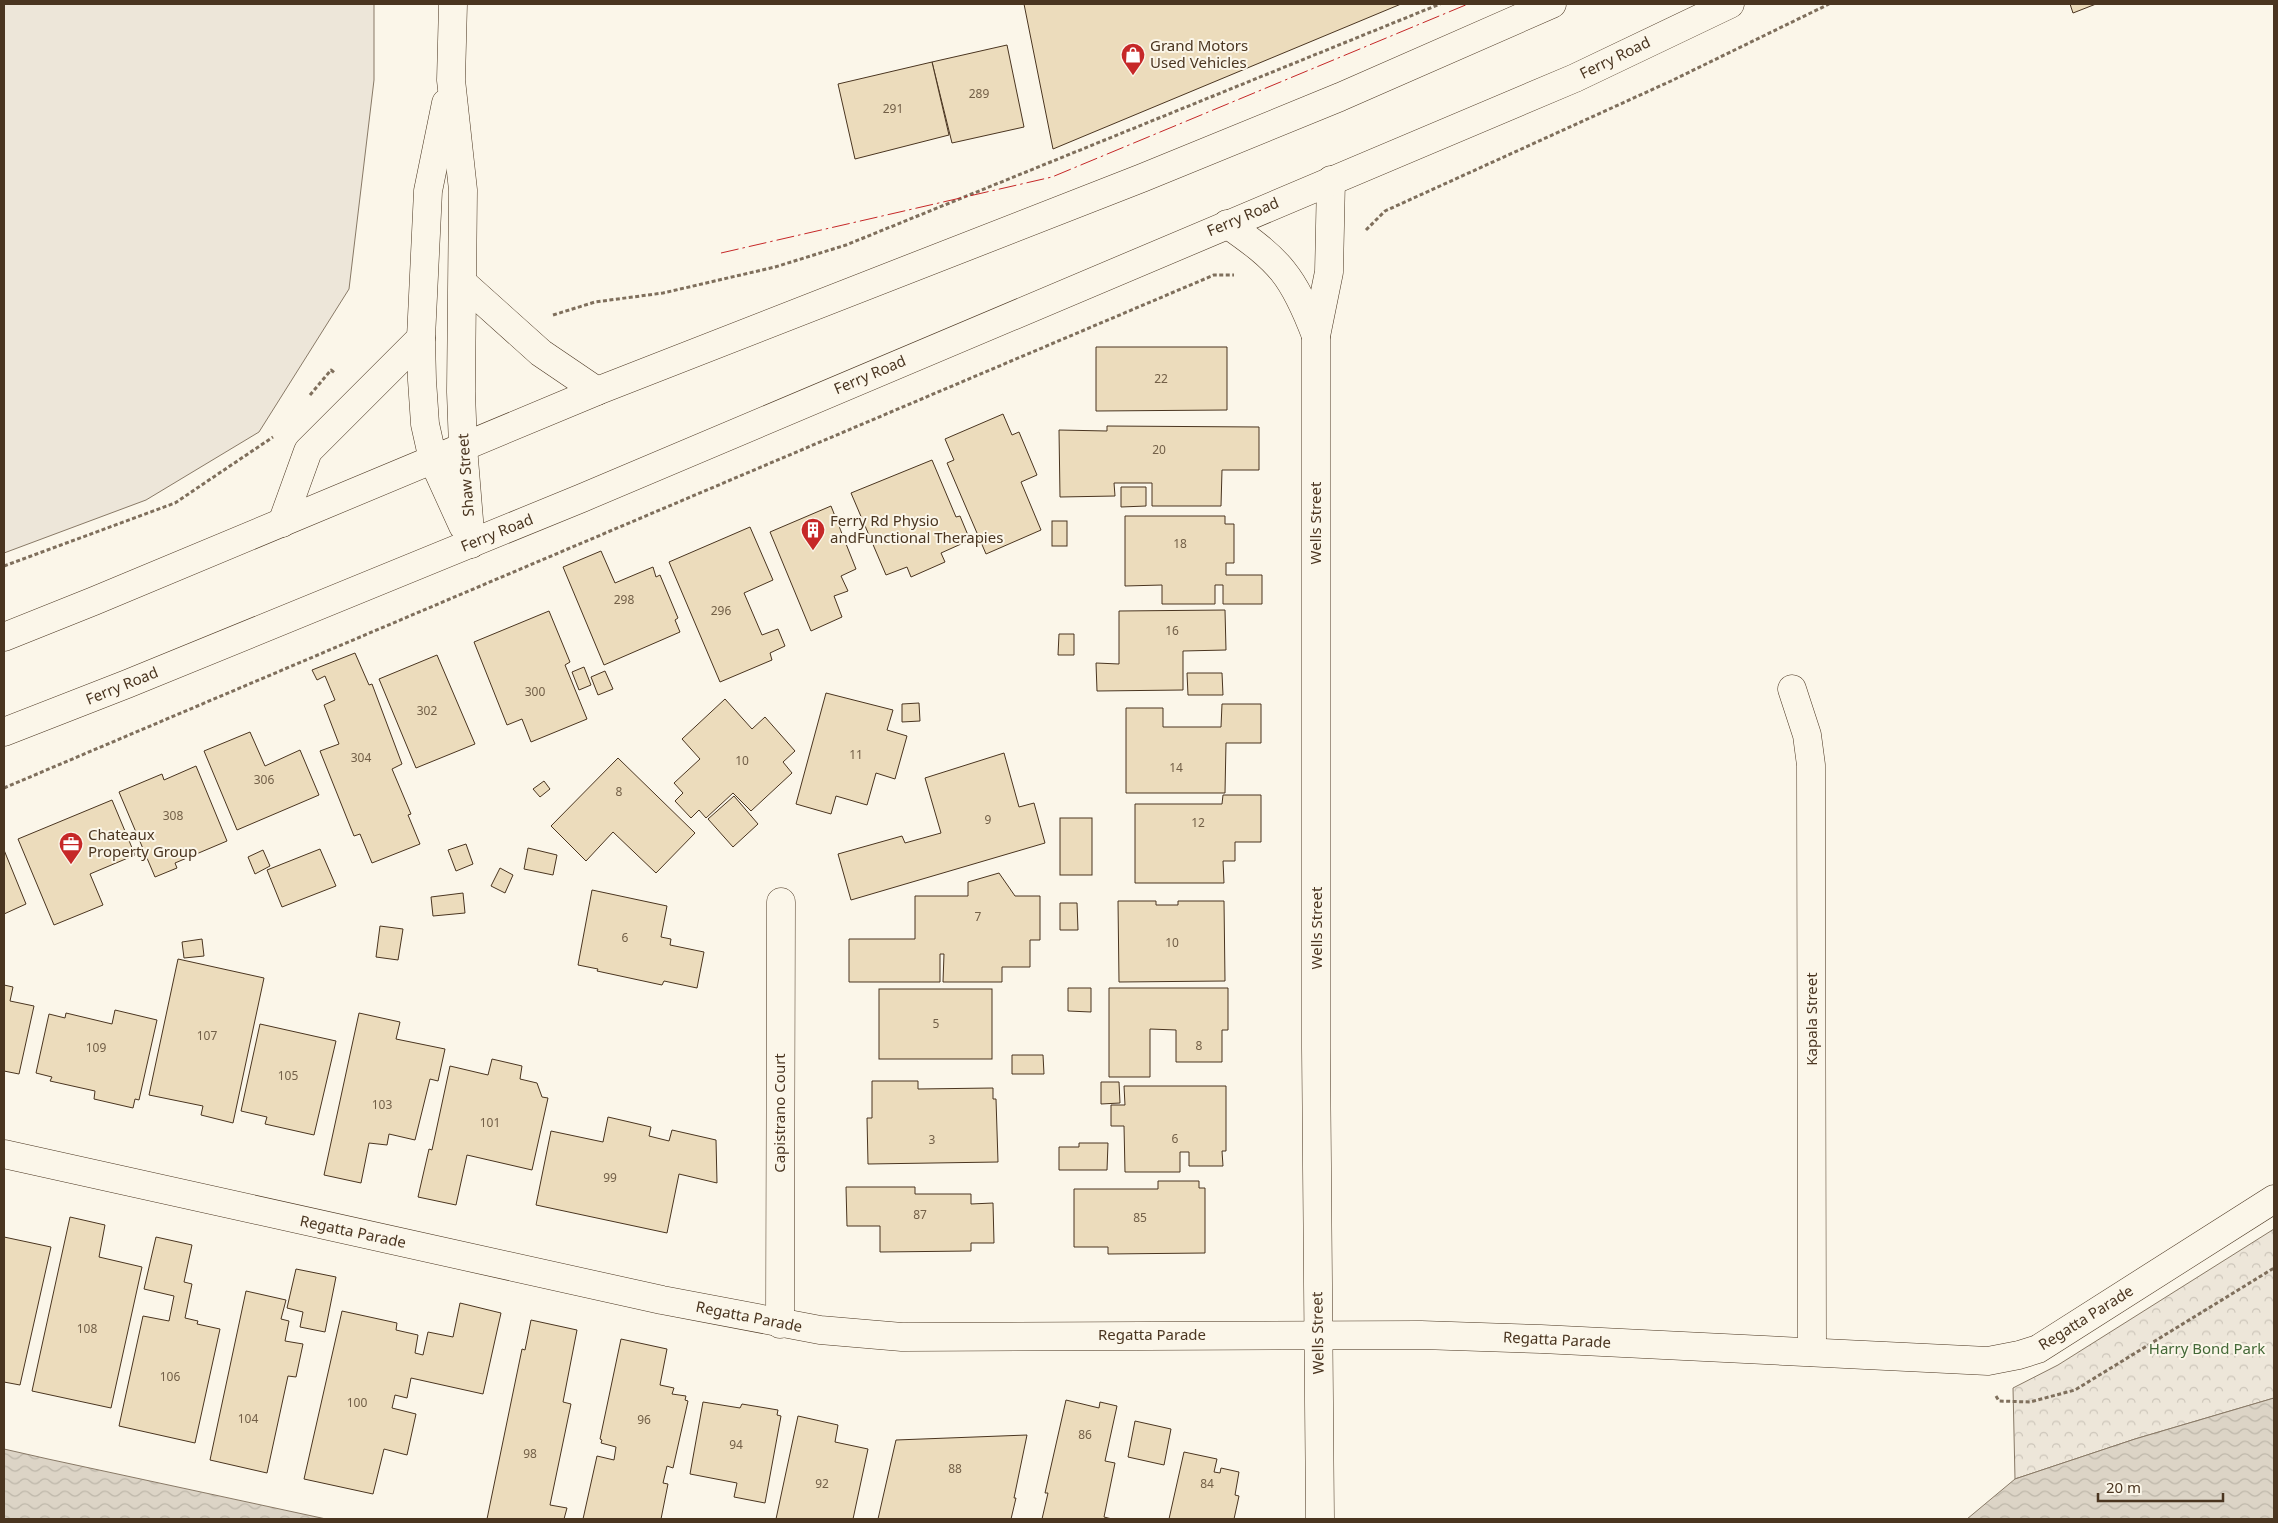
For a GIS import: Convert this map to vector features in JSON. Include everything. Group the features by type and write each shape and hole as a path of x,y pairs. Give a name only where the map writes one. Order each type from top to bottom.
{"street":[{"name":"Shaw Street","path":"453,4 451,80 463,190 461,392 463,447 471,544"},
{"path":"4,637 597,391 1142,178 1375,82 1552,4"},
{"name":"Ferry Road","path":"4,732 471,544 1575,78 1730,4"},
{"name":"Shaw Street","path":"451,80 428,191 422,338 423,407 433,460 471,544"},
{"name":"Wells Street","path":"1320,1519 1317,1335 1316,336 1328,272 1331,180"},
{"name":"Wells Street","path":"1227,224 1264,251 1282,268 1300,297 1316,336"},
{"path":"463,283 541,353 597,391"},
{"path":"282,523 308,451 422,338"},
{"name":"Kapala Street","path":"1792,689 1807,735 1811,765 1812,1352"},
{"name":"Capistrano Court","path":"780,1324 781,902"},
{"name":"Regatta Parade","path":"4,1154 652,1298 780,1324 863,1335 902,1337 1421,1335 1541,1339 1975,1361 2008,1358 2038,1349 2274,1199"}],"path":[{"path":"544,317 595,302 664,294 747,274 846,245 1440,4"},
{"path":"1364,233 1385,211 1672,81 1829,4"},
{"path":"4,788 1214,275 1242,275"},
{"path":"307,398 331,370 338,376"},
{"path":"4,566 174,503 270,440 276,433"},
{"path":"1975,1361 1999,1401 2030,1402 2075,1390 2274,1268"}],"green space":[{"path":"4,4 374,4 374,80 349,289 259,432 146,500 4,553"},
{"name":"Harry Bond Park","path":"2274,1229 2274,1398 2135,1439 2015,1479 2013,1388 2058,1365"}],"water":[{"path":"2274,1398 2274,1519 1967,1519 2015,1479 2135,1439"},
{"path":"4,1449 48,1459 326,1519 4,1519"}],"building":[{"name":"Grand Motors Used Vehicles","path":"1024,4 1401,4 1053,149"},
{"path":"2070,4 2096,4 2073,13"},
{"path":"1007,45 1024,127 952,143 932,62"},
{"path":"932,62 949,135 855,159 838,84"},
{"path":"1096,347 1227,347 1227,410 1096,411"},
{"path":"1003,414 1012,435 1019,432 1037,475 1021,482 1041,530 986,554 947,463 954,460 945,439"},
{"path":"1107,426 1259,427 1259,470 1222,470 1221,506 1152,506 1152,483 1114,483 1115,496 1060,497 1059,430 1107,431"},
{"path":"932,460 956,517 960,516 970,540 941,553 945,562 911,577 907,567 886,575 851,493"},
{"path":"1121,487 1146,487 1146,506 1121,507"},
{"name":"Ferry Rd Physio andFunctional Therapies","path":"831,506 856,569 841,576 848,591 834,596 842,617 811,631 770,532"},
{"path":"1125,516 1225,516 1225,524 1234,524 1234,563 1226,563 1226,575 1262,575 1262,604 1223,604 1223,585 1215,585 1215,604 1162,604 1162,585 1125,586"},
{"path":"1052,521 1067,521 1067,546 1052,546"},
{"path":"750,527 773,580 744,593 762,635 778,629 785,646 770,653 772,660 720,682 669,562"},
{"path":"601,551 615,583 653,567 656,577 660,575 678,618 675,620 680,632 604,665 563,567"},
{"path":"1225,610 1226,650 1183,651 1183,690 1097,691 1096,663 1119,664 1119,611"},
{"path":"549,611 570,662 565,665 587,719 531,742 522,719 507,725 474,642"},
{"path":"1059,634 1074,634 1074,655 1058,655"},
{"path":"355,653 369,685 372,684 402,764 392,769 411,814 408,815 420,844 372,863 360,834 354,836 320,751 339,744 324,705 335,700 325,676 317,680 312,670"},
{"path":"437,655 475,744 416,768 379,679"},
{"path":"584,667 591,685 579,690 572,672"},
{"path":"605,671 613,689 598,695 591,677"},
{"path":"1187,673 1222,673 1223,695 1188,695"},
{"path":"826,693 893,710 887,730 907,736 895,779 876,773 867,805 836,796 831,814 796,804"},
{"path":"725,699 752,729 765,717 795,751 783,762 792,773 751,811 733,793 706,818 699,810 691,818 675,801 683,793 674,783 700,759 682,739"},
{"path":"919,703 920,721 902,722 902,704"},
{"path":"1222,704 1261,704 1261,743 1226,743 1225,793 1126,793 1126,708 1163,708 1163,727 1221,727"},
{"path":"250,732 265,766 300,750 319,795 237,830 204,751"},
{"path":"1004,753 1019,807 1034,803 1045,843 851,900 838,854 902,836 905,843 941,833 925,778"},
{"path":"618,758 695,833 656,873 613,832 586,861 551,826"},
{"path":"196,766 227,841 175,863 177,868 155,877 119,792 162,774 164,780"},
{"path":"544,781 550,789 540,797 533,789"},
{"path":"1223,795 1261,795 1261,842 1235,842 1235,861 1223,861 1224,883 1135,883 1135,804 1222,804"},
{"path":"734,796 758,824 733,847 708,819"},
{"name":"Chateaux Property Group","path":"112,800 135,855 90,874 103,905 54,925 18,839"},
{"path":"1060,818 1092,818 1092,875 1060,875"},
{"path":"466,844 473,864 456,871 448,850"},
{"path":"528,848 557,855 553,875 524,869"},
{"path":"320,849 336,886 282,907 267,870"},
{"path":"4,850 26,904 4,914"},
{"path":"263,850 270,866 255,874 248,857"},
{"path":"500,868 513,875 505,893 491,886"},
{"path":"999,873 1015,896 1040,896 1040,940 1030,940 1030,967 1002,967 1002,982 943,982 944,954 940,954 940,982 849,982 849,939 915,939 915,896 968,896 968,882"},
{"path":"592,890 667,906 661,937 671,939 670,945 704,952 697,988 664,981 662,985 578,965"},
{"path":"463,893 465,913 433,916 431,897"},
{"path":"1118,901 1156,901 1156,905 1178,905 1178,901 1224,901 1225,981 1119,982"},
{"path":"1060,903 1077,903 1078,930 1060,930"},
{"path":"380,926 403,929 398,960 376,957"},
{"path":"202,939 204,956 184,958 182,942"},
{"path":"178,959 264,978 233,1123 201,1115 203,1106 149,1095"},
{"path":"4,985 13,987 10,1001 34,1006 19,1074 4,1071"},
{"path":"1068,988 1091,988 1091,1012 1068,1011"},
{"path":"1109,988 1228,988 1228,1030 1222,1030 1222,1062 1176,1062 1176,1030 1150,1029 1150,1077 1109,1077"},
{"path":"879,989 992,989 992,1059 879,1059"},
{"path":"115,1010 157,1020 139,1100 135,1099 133,1108 94,1099 95,1091 50,1081 52,1077 36,1073 49,1014 65,1018 66,1013 112,1024"},
{"path":"359,1013 400,1022 396,1039 445,1049 438,1081 430,1079 415,1140 389,1134 387,1145 369,1143 361,1183 324,1175"},
{"path":"260,1024 336,1041 314,1135 265,1124 267,1117 241,1111"},
{"path":"1012,1055 1043,1055 1044,1074 1012,1074"},
{"path":"492,1059 522,1066 520,1079 537,1083 542,1097 548,1098 532,1170 467,1155 456,1205 418,1197 429,1149 432,1150 450,1066 488,1075"},
{"path":"872,1081 918,1081 918,1089 993,1088 993,1099 996,1099 998,1162 868,1164 867,1118 872,1118"},
{"path":"1101,1082 1119,1082 1120,1103 1101,1104"},
{"path":"1124,1086 1226,1086 1226,1151 1222,1151 1223,1166 1189,1166 1189,1152 1180,1152 1180,1172 1125,1172 1124,1126 1111,1126 1111,1105 1125,1105"},
{"path":"608,1117 651,1127 649,1136 669,1141 672,1130 716,1140 717,1183 679,1174 667,1233 536,1205 551,1131 603,1142"},
{"path":"1079,1143 1108,1143 1107,1170 1059,1170 1059,1147 1079,1147"},
{"path":"1158,1181 1199,1181 1199,1188 1205,1188 1205,1253 1108,1254 1108,1247 1074,1247 1074,1189 1158,1189"},
{"path":"846,1187 915,1187 915,1194 971,1194 971,1204 993,1203 994,1243 971,1243 971,1251 880,1252 880,1226 847,1226"},
{"path":"70,1217 105,1225 99,1257 142,1267 111,1408 32,1391"},
{"path":"4,1237 51,1247 20,1385 4,1382"},
{"path":"156,1237 192,1245 184,1282 192,1284 185,1318 198,1321 197,1324 220,1329 195,1443 119,1426 143,1316 169,1321 174,1296 144,1289"},
{"path":"296,1269 336,1277 325,1332 300,1327 303,1312 287,1308"},
{"path":"246,1291 286,1300 281,1319 289,1321 285,1341 303,1344 296,1377 288,1376 267,1473 210,1460"},
{"path":"460,1303 501,1313 483,1394 411,1378 407,1398 395,1395 392,1408 416,1414 407,1455 384,1449 373,1494 304,1479 342,1311 397,1323 396,1330 418,1335 415,1353 423,1355 428,1332 453,1337"},
{"path":"531,1320 577,1330 563,1402 571,1404 550,1505 567,1508 564,1519 487,1519 522,1349 525,1350"},
{"path":"621,1339 667,1349 660,1385 674,1388 672,1394 686,1396 685,1400 688,1401 673,1468 667,1466 663,1483 668,1484 661,1519 583,1519 597,1456 614,1460 616,1447 601,1443 602,1440 600,1439"},
{"path":"1066,1400 1099,1408 1100,1402 1117,1406 1105,1461 1115,1463 1104,1517 1112,1519 1042,1519 1048,1493 1045,1493"},
{"path":"703,1402 740,1408 742,1404 778,1410 777,1415 781,1416 765,1503 734,1497 737,1483 690,1474"},
{"path":"798,1416 838,1425 835,1442 868,1449 853,1519 776,1519"},
{"path":"1135,1421 1171,1429 1164,1465 1128,1457"},
{"path":"1027,1435 1011,1519 878,1519 896,1440"},
{"path":"1184,1452 1217,1459 1214,1472 1220,1473 1221,1468 1239,1472 1235,1495 1239,1496 1234,1519 1169,1519"}],"power":[{"path":"721,253 1052,177 1468,4"}],"place":[{"name":"Grand Motors Used Vehicles","path":"1133,76"},
{"name":"Ferry Rd Physio andFunctional Therapies","path":"813,551"},
{"name":"Chateaux Property Group","path":"71,865"}]}
